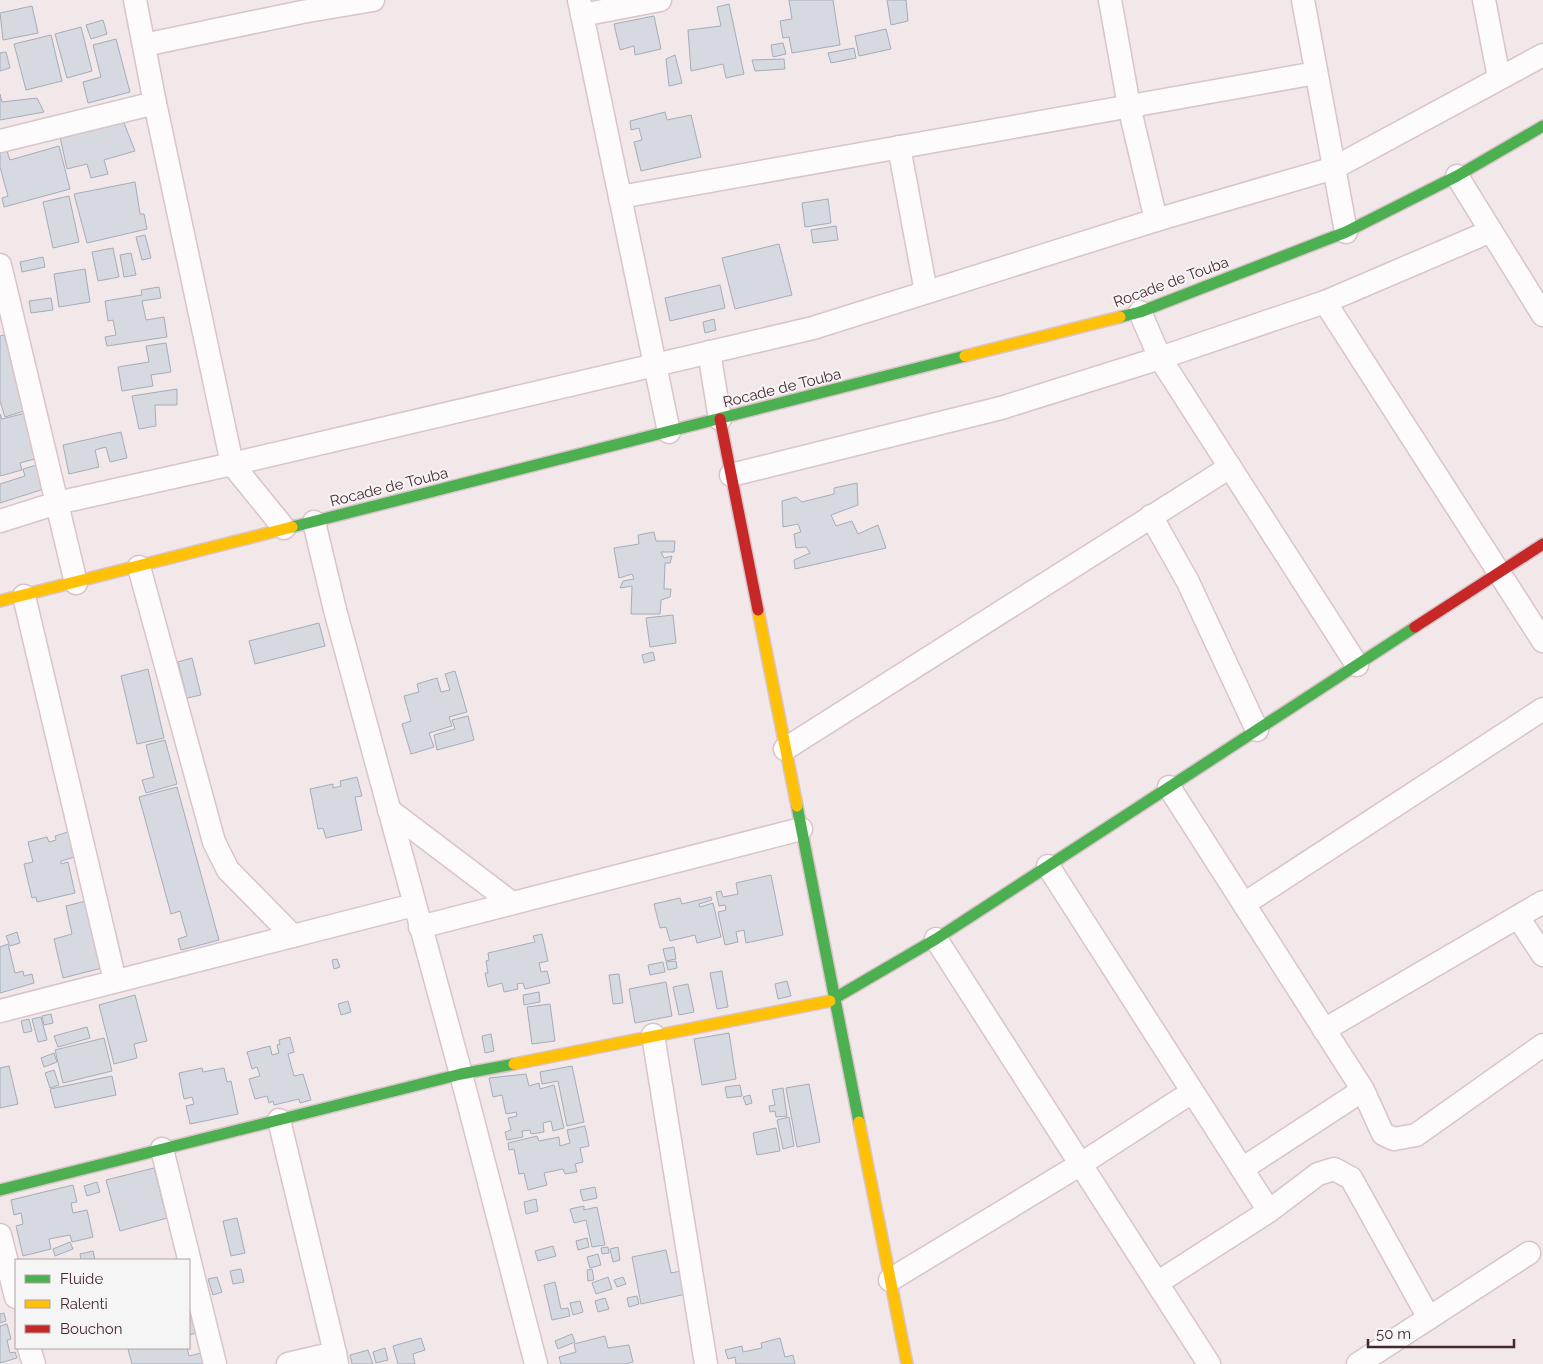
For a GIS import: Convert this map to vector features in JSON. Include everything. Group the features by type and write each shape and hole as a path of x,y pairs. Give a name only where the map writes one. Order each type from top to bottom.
{"main road":[{"name":"Rocade de Touba","path":"0,601 1140,312 1346,232 1457,176 1543,126"},
{"path":"720,419 907,1364"},
{"path":"0,1190 461,1074 835,1000 936,939 1543,544"}],"street":[{"path":"136,0 154,103 232,464 284,528"},
{"path":"144,45 301,6 373,0"},
{"path":"660,0 580,7 669,432"},
{"path":"1110,0 1129,106 1156,220"},
{"path":"1303,0 1346,232"},
{"path":"1484,0 1498,78"},
{"path":"0,521 57,503 813,328 1156,220 1334,168 1543,55"},
{"path":"620,196 1316,73"},
{"path":"0,140 154,103"},
{"path":"899,147 926,292"},
{"path":"1457,176 1543,315"},
{"path":"731,475 1001,408 1160,358 1325,302 1491,231"},
{"path":"0,265 7,328 57,503 76,583"},
{"path":"1325,302 1543,642"},
{"path":"1140,312 1160,358 1357,665"},
{"path":"709,352 720,419"},
{"path":"785,749 1230,467"},
{"path":"1151,516 1188,582 1257,730"},
{"path":"314,522 536,1364"},
{"path":"139,567 214,842 228,870 293,936"},
{"path":"24,596 115,981"},
{"path":"1244,904 1543,709"},
{"path":"1169,787 1363,1090 1383,1134 1394,1139 1416,1135 1543,1045"},
{"path":"389,810 512,903"},
{"path":"420,927 801,829"},
{"path":"1048,866 1269,1211"},
{"path":"1324,1030 1543,902"},
{"path":"0,1011 414,905"},
{"path":"1518,917 1543,955"},
{"path":"936,939 1209,1364"},
{"path":"653,1035 706,1364"},
{"path":"1242,1169 1363,1090"},
{"path":"890,1280 1081,1164 1192,1092"},
{"path":"279,1120 336,1358 288,1364"},
{"path":"162,1149 189,1259"},
{"path":"1158,1284 1269,1211 1318,1174 1334,1169 1352,1178 1430,1318"},
{"path":"0,1235 15,1293"},
{"path":"1358,1364 1529,1253"},
{"path":"190,1263 215,1364"},
{"path":"29,1349 34,1364"}],"building":[{"path":"789,0 833,0 840,45 792,53 789,37 783,38 780,21 792,19"},
{"path":"887,0 906,0 908,21 891,25"},
{"path":"729,4 744,74 726,78 723,64 691,71 688,30 721,26 717,7"},
{"path":"32,6 38,33 3,40 0,13"},
{"path":"654,16 661,49 635,55 634,46 620,50 614,24"},
{"path":"103,20 107,34 91,39 86,25"},
{"path":"81,27 92,71 67,78 55,34"},
{"path":"886,29 891,49 859,56 855,36"},
{"path":"51,35 62,81 26,90 14,44"},
{"path":"116,39 130,92 88,103 83,82 101,77 93,45"},
{"path":"783,43 786,54 773,57 771,45"},
{"path":"854,48 856,58 831,63 828,53"},
{"path":"6,52 10,68 0,71 0,53"},
{"path":"675,55 682,83 669,86 666,59"},
{"path":"784,59 785,69 755,71 752,60"},
{"path":"0,94 2,102 37,98 44,112 0,120"},
{"path":"665,112 667,120 691,115 701,157 641,171 634,142 642,140 639,128 631,130 630,121"},
{"path":"124,123 135,151 104,160 108,174 91,178 87,164 67,169 60,137"},
{"path":"59,146 70,189 4,207 2,198 8,196 0,167 0,153 7,151 10,160"},
{"path":"135,182 140,214 144,214 147,229 87,243 74,194"},
{"path":"69,196 79,242 53,248 43,202"},
{"path":"828,199 831,223 805,227 802,203"},
{"path":"836,226 838,240 813,243 811,230"},
{"path":"145,235 151,258 142,260 136,237"},
{"path":"779,244 792,295 735,309 722,258"},
{"path":"113,248 119,277 98,281 92,252"},
{"path":"131,253 136,275 124,277 120,255"},
{"path":"43,257 45,267 22,272 20,262"},
{"path":"85,269 90,302 59,307 54,274"},
{"path":"720,285 725,308 670,321 665,298"},
{"path":"159,287 161,298 142,301 146,320 164,317 167,337 107,346 105,337 116,335 113,320 108,321 105,301 142,295 141,290"},
{"path":"51,298 53,310 31,313 29,301"},
{"path":"714,319 716,330 705,333 703,322"},
{"path":"4,335 27,410 5,417 0,401 0,336"},
{"path":"166,343 171,372 151,375 153,386 122,391 118,367 149,362 146,346"},
{"path":"177,389 177,405 155,405 156,426 139,429 132,396"},
{"path":"26,413 38,458 20,463 22,470 0,476 0,414 2,419"},
{"path":"121,432 127,458 110,462 106,447 95,450 99,467 69,474 63,445"},
{"path":"40,464 47,488 0,503 0,484 25,476 23,469"},
{"path":"857,483 858,505 831,515 836,526 852,521 858,534 878,525 886,548 795,569 794,560 810,553 806,547 796,548 794,534 801,532 798,524 783,527 782,501 796,497 802,502 834,494 834,488"},
{"path":"654,532 656,541 675,541 674,552 661,552 664,558 672,556 670,563 665,563 664,589 671,589 670,597 661,600 660,614 631,614 632,586 620,588 623,581 634,579 632,574 619,578 614,548 639,544 638,535"},
{"path":"673,615 676,643 650,647 646,618"},
{"path":"319,623 325,646 255,664 249,641"},
{"path":"653,652 655,660 644,663 642,655"},
{"path":"192,658 201,695 187,698 178,662"},
{"path":"148,669 164,738 137,744 121,676"},
{"path":"455,671 467,712 449,717 452,726 429,733 434,747 411,754 402,724 411,721 404,696 419,692 417,684 437,678 441,692 450,690 445,674"},
{"path":"468,716 474,740 437,750 434,735 455,729 452,720"},
{"path":"165,740 177,784 146,793 142,780 154,777 146,745"},
{"path":"357,777 362,796 355,797 362,830 326,838 323,828 318,829 310,789 333,784 333,788 341,786 340,781"},
{"path":"177,787 219,940 181,950 178,939 187,936 180,911 171,914 139,797"},
{"path":"68,832 75,857 61,861 61,864 68,862 75,893 37,902 36,897 32,898 24,864 33,862 28,842 47,837 49,842 56,840 55,836"},
{"path":"771,875 783,935 746,943 744,930 736,932 738,942 725,945 718,912 726,910 725,905 719,906 716,892 721,891 723,897 738,894 736,883"},
{"path":"711,897 712,900 699,904 700,907 713,903 721,937 697,943 695,935 670,941 666,927 660,928 654,904 680,898 682,904"},
{"path":"86,901 102,968 63,978 54,939 72,934 66,906"},
{"path":"17,932 20,943 10,946 6,936"},
{"path":"542,934 548,961 539,963 541,972 547,971 550,983 525,989 523,983 517,984 518,989 504,992 502,983 488,987 485,973 488,973 486,961 489,960 488,953 535,942 533,936"},
{"path":"8,944 15,973 23,971 24,976 32,974 34,983 0,993 0,947"},
{"path":"674,947 676,959 666,961 663,949"},
{"path":"337,959 340,967 334,969 332,960"},
{"path":"676,961 677,968 668,970 666,962"},
{"path":"663,962 665,972 650,975 648,965"},
{"path":"722,971 728,1007 717,1009 710,973"},
{"path":"619,974 623,1003 613,1004 609,975"},
{"path":"787,981 791,996 778,999 775,984"},
{"path":"666,982 672,1016 635,1023 629,989"},
{"path":"688,984 694,1012 679,1015 673,987"},
{"path":"539,992 540,1002 524,1005 523,995"},
{"path":"135,995 147,1041 134,1044 137,1058 114,1064 99,1005"},
{"path":"348,1001 351,1012 341,1015 338,1004"},
{"path":"550,1004 555,1041 532,1044 527,1007"},
{"path":"51,1014 53,1023 44,1025 42,1016"},
{"path":"41,1017 47,1040 38,1042 32,1019"},
{"path":"29,1019 32,1031 24,1033 21,1021"},
{"path":"87,1027 90,1038 58,1047 54,1036"},
{"path":"729,1033 736,1079 702,1085 694,1039"},
{"path":"491,1034 494,1051 485,1053 482,1036"},
{"path":"290,1037 294,1052 288,1054 294,1076 303,1074 311,1100 300,1103 299,1099 274,1105 273,1101 269,1103 267,1096 255,1099 249,1079 260,1076 257,1067 252,1069 247,1052 270,1046 272,1055 279,1053 277,1045 280,1044 279,1040"},
{"path":"104,1038 112,1071 63,1083 55,1050"},
{"path":"54,1053 57,1062 44,1067 41,1058"},
{"path":"9,1066 18,1104 0,1108 0,1068"},
{"path":"572,1066 584,1122 567,1126 558,1081 542,1084 540,1072"},
{"path":"202,1068 203,1072 224,1068 227,1082 231,1081 238,1114 190,1124 186,1106 194,1104 192,1097 184,1099 179,1073"},
{"path":"54,1070 59,1085 50,1088 45,1073"},
{"path":"526,1074 529,1086 539,1083 540,1089 554,1085 564,1128 553,1131 551,1121 543,1123 544,1132 531,1134 530,1130 522,1131 523,1137 507,1140 505,1132 511,1130 508,1118 517,1116 516,1112 506,1114 502,1095 493,1097 489,1078"},
{"path":"112,1076 116,1095 55,1108 50,1089"},
{"path":"809,1084 820,1142 797,1147 786,1088"},
{"path":"740,1085 742,1096 727,1098 725,1087"},
{"path":"783,1088 787,1116 776,1117 775,1111 770,1112 769,1106 775,1105 772,1090"},
{"path":"750,1095 752,1103 746,1105 743,1097"},
{"path":"789,1117 794,1146 783,1149 777,1120"},
{"path":"585,1126 589,1146 580,1148 583,1162 575,1164 577,1172 565,1174 563,1169 544,1173 547,1185 528,1190 524,1173 519,1174 514,1149 509,1150 508,1143 537,1136 539,1141 559,1137 560,1146 570,1143 567,1130"},
{"path":"776,1128 780,1151 757,1155 753,1133"},
{"path":"154,1168 167,1218 120,1231 106,1180"},
{"path":"97,1182 100,1192 87,1196 84,1186"},
{"path":"73,1185 77,1202 71,1203 73,1213 87,1210 93,1237 72,1242 70,1235 49,1239 51,1249 23,1256 16,1226 23,1224 21,1213 14,1215 11,1200"},
{"path":"595,1187 597,1198 583,1201 580,1190"},
{"path":"536,1199 538,1211 526,1214 524,1202"},
{"path":"584,1206 584,1210 597,1207 605,1245 592,1247 586,1220 574,1223 570,1209"},
{"path":"237,1218 245,1253 231,1256 223,1221"},
{"path":"587,1238 589,1247 578,1250 576,1241"},
{"path":"70,1242 73,1249 55,1256 53,1249"},
{"path":"553,1246 556,1256 538,1261 535,1251"},
{"path":"608,1247 609,1253 602,1254 601,1248"},
{"path":"618,1247 620,1260 613,1262 610,1249"},
{"path":"666,1250 671,1273 681,1271 686,1294 641,1304 632,1257"},
{"path":"93,1251 95,1259 81,1259 80,1254"},
{"path":"598,1254 601,1265 590,1268 587,1257"},
{"path":"241,1269 244,1282 233,1284 230,1271"},
{"path":"592,1269 594,1280 588,1281 587,1270"},
{"path":"217,1277 222,1292 213,1295 208,1279"},
{"path":"608,1277 612,1289 596,1294 592,1283"},
{"path":"623,1277 626,1284 617,1287 614,1280"},
{"path":"555,1282 561,1309 568,1308 570,1316 552,1320 544,1285"},
{"path":"637,1296 639,1304 629,1307 627,1298"},
{"path":"605,1298 609,1309 598,1312 595,1301"},
{"path":"580,1301 583,1312 573,1315 570,1303"},
{"path":"4,1313 6,1321 0,1323 0,1314"},
{"path":"190,1318 196,1333 190,1335"},
{"path":"7,1324 11,1339 7,1340 10,1353 15,1352 17,1358 0,1363 0,1326"},
{"path":"572,1334 575,1342 558,1349 555,1341"},
{"path":"605,1336 608,1348 629,1345 633,1362 626,1364 561,1364 559,1357 576,1352 574,1344"},
{"path":"421,1338 425,1350 413,1354 415,1364 398,1364 393,1346"},
{"path":"780,1338 785,1357 793,1355 795,1364 736,1364 735,1357 728,1359 725,1350 742,1346 743,1352 762,1348 761,1343"},
{"path":"385,1348 388,1360 376,1363 373,1352"},
{"path":"128,1349 187,1349 189,1356 201,1353 204,1364 132,1364"},
{"path":"368,1350 373,1364 352,1364 350,1355"}],"traffic: fast":[{"path":"1120,317 1140,312 1346,232 1457,176 1543,126"},
{"path":"292,527 965,356"},
{"path":"830,1001 936,939 1415,627"},
{"path":"797,806 859,1122"},
{"path":"0,1190 461,1074 514,1064"}],"traffic: slow":[{"path":"965,356 1120,317"},
{"path":"0,601 292,527"},
{"path":"758,610 797,806"},
{"path":"514,1064 830,1001"},
{"path":"859,1122 907,1364"}],"traffic: jam":[{"path":"720,419 758,610"},
{"path":"1415,627 1543,544"}]}
